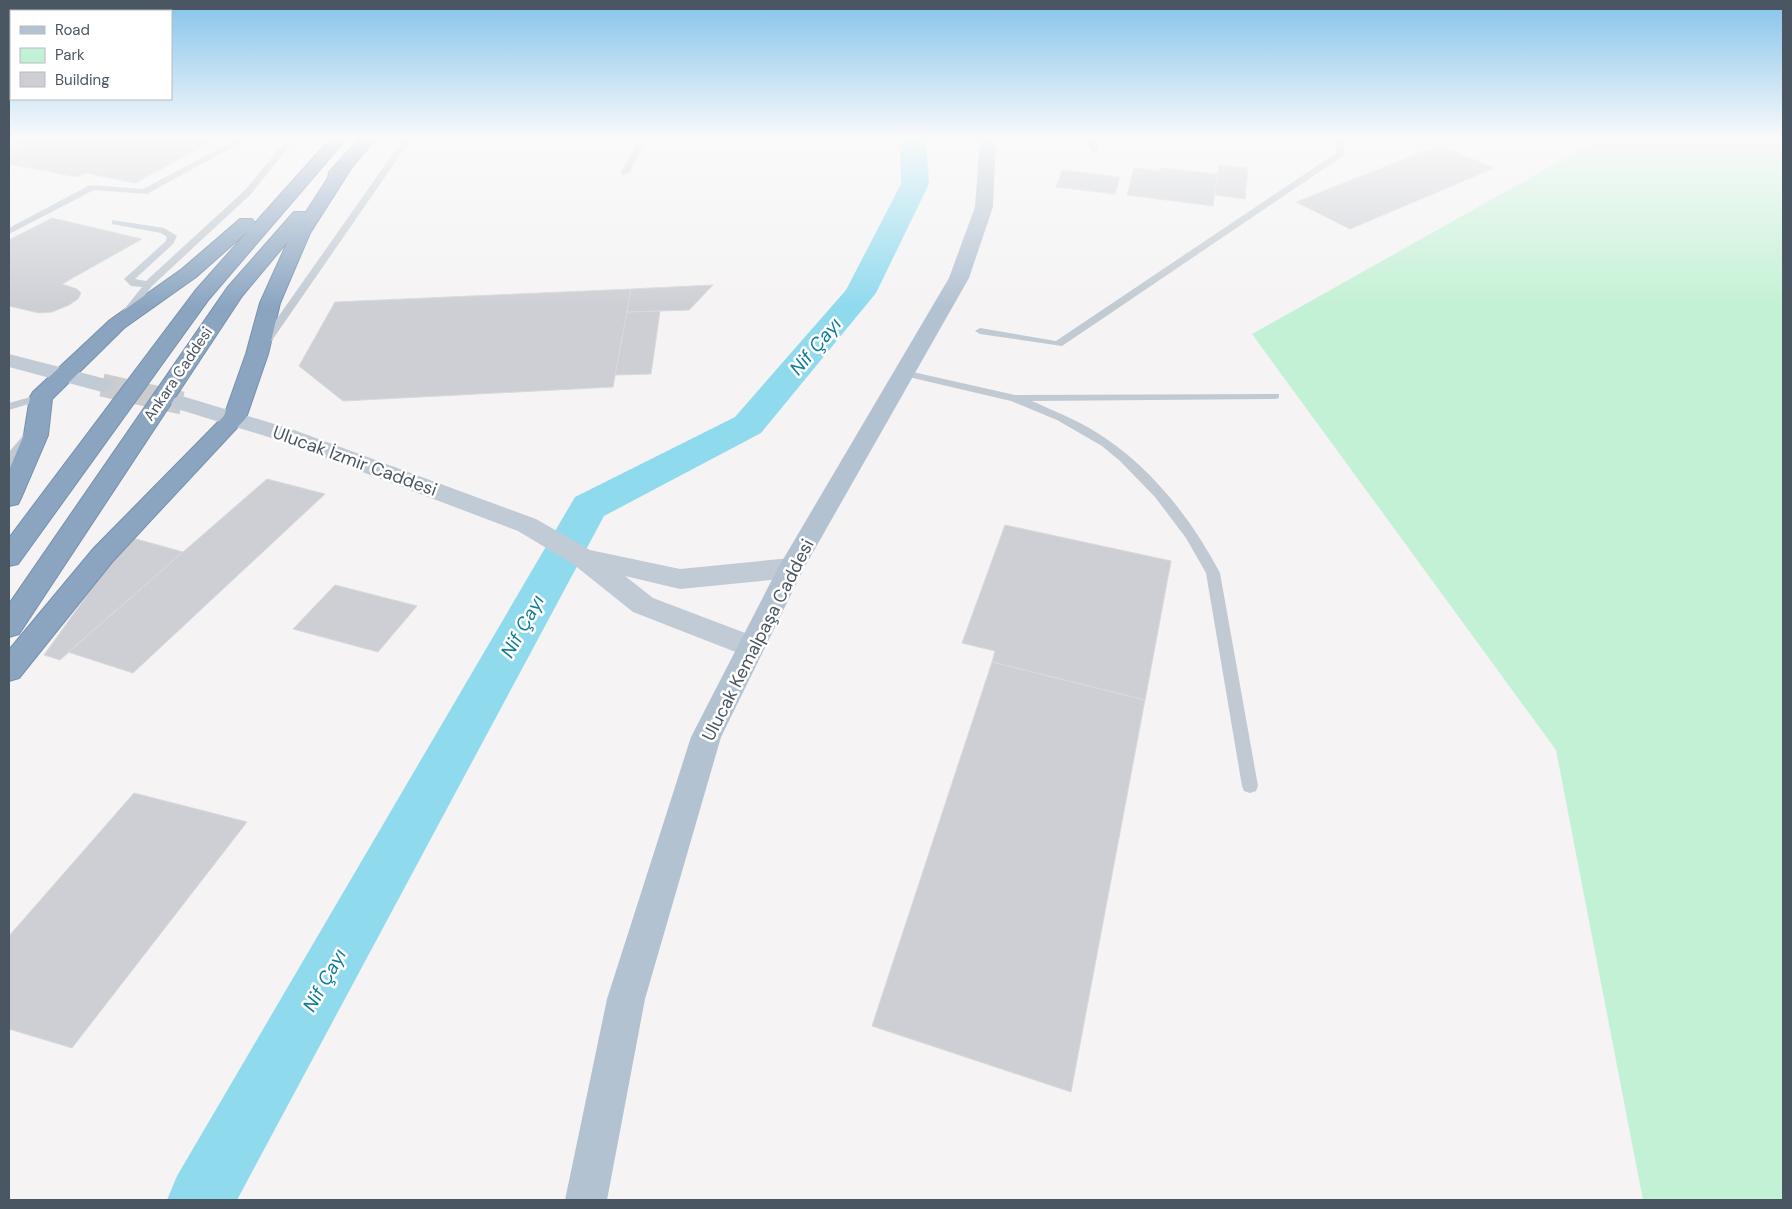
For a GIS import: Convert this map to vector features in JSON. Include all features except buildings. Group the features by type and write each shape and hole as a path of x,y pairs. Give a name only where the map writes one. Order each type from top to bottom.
{"highway":[{"path":"9,498 36,435 41,397 117,324 189,273 284,194"},
{"name":"Ankara Caddesi","path":"9,557 202,295 296,194"},
{"name":"Ankara Caddesi","path":"9,626 234,292 305,194"},
{"path":"9,670 103,555 235,418 257,354 270,303 319,194"}],"main road":[{"name":"Ulucak Kemalpaşa Caddesi","path":"586,1200 626,999 706,737 791,568 959,278 984,207 985,194"}],"street":[{"path":"9,360 102,385"},
{"name":"Ulucak İzmir Caddesi","path":"182,403 235,418 527,525 582,557"},
{"path":"9,468 36,435"},
{"path":"582,557 680,579 791,568"},
{"path":"582,557 643,605 752,647"}],"lane":[{"path":"9,231 81,194"},
{"path":"117,324 149,284 245,194"},
{"path":"257,354 369,194"},
{"path":"980,331 1058,344 1280,194"},
{"path":"115,222 164,231 172,236 170,242 129,279 134,284 149,284"},
{"path":"904,373 1015,398 1089,432 1116,454 1167,502 1203,550 1214,573 1250,786"},
{"path":"1015,398 1275,396"},
{"path":"9,407 41,397"}],"green space":[{"path":"1501,194 1783,194 1783,1200 1643,1200 1556,750 1252,334"}],"waterway":[{"name":"Nif Çayı","path":"201,1200 589,507 748,425 860,293 910,194"}],"tunnel":[{"path":"102,385 182,403"}]}
